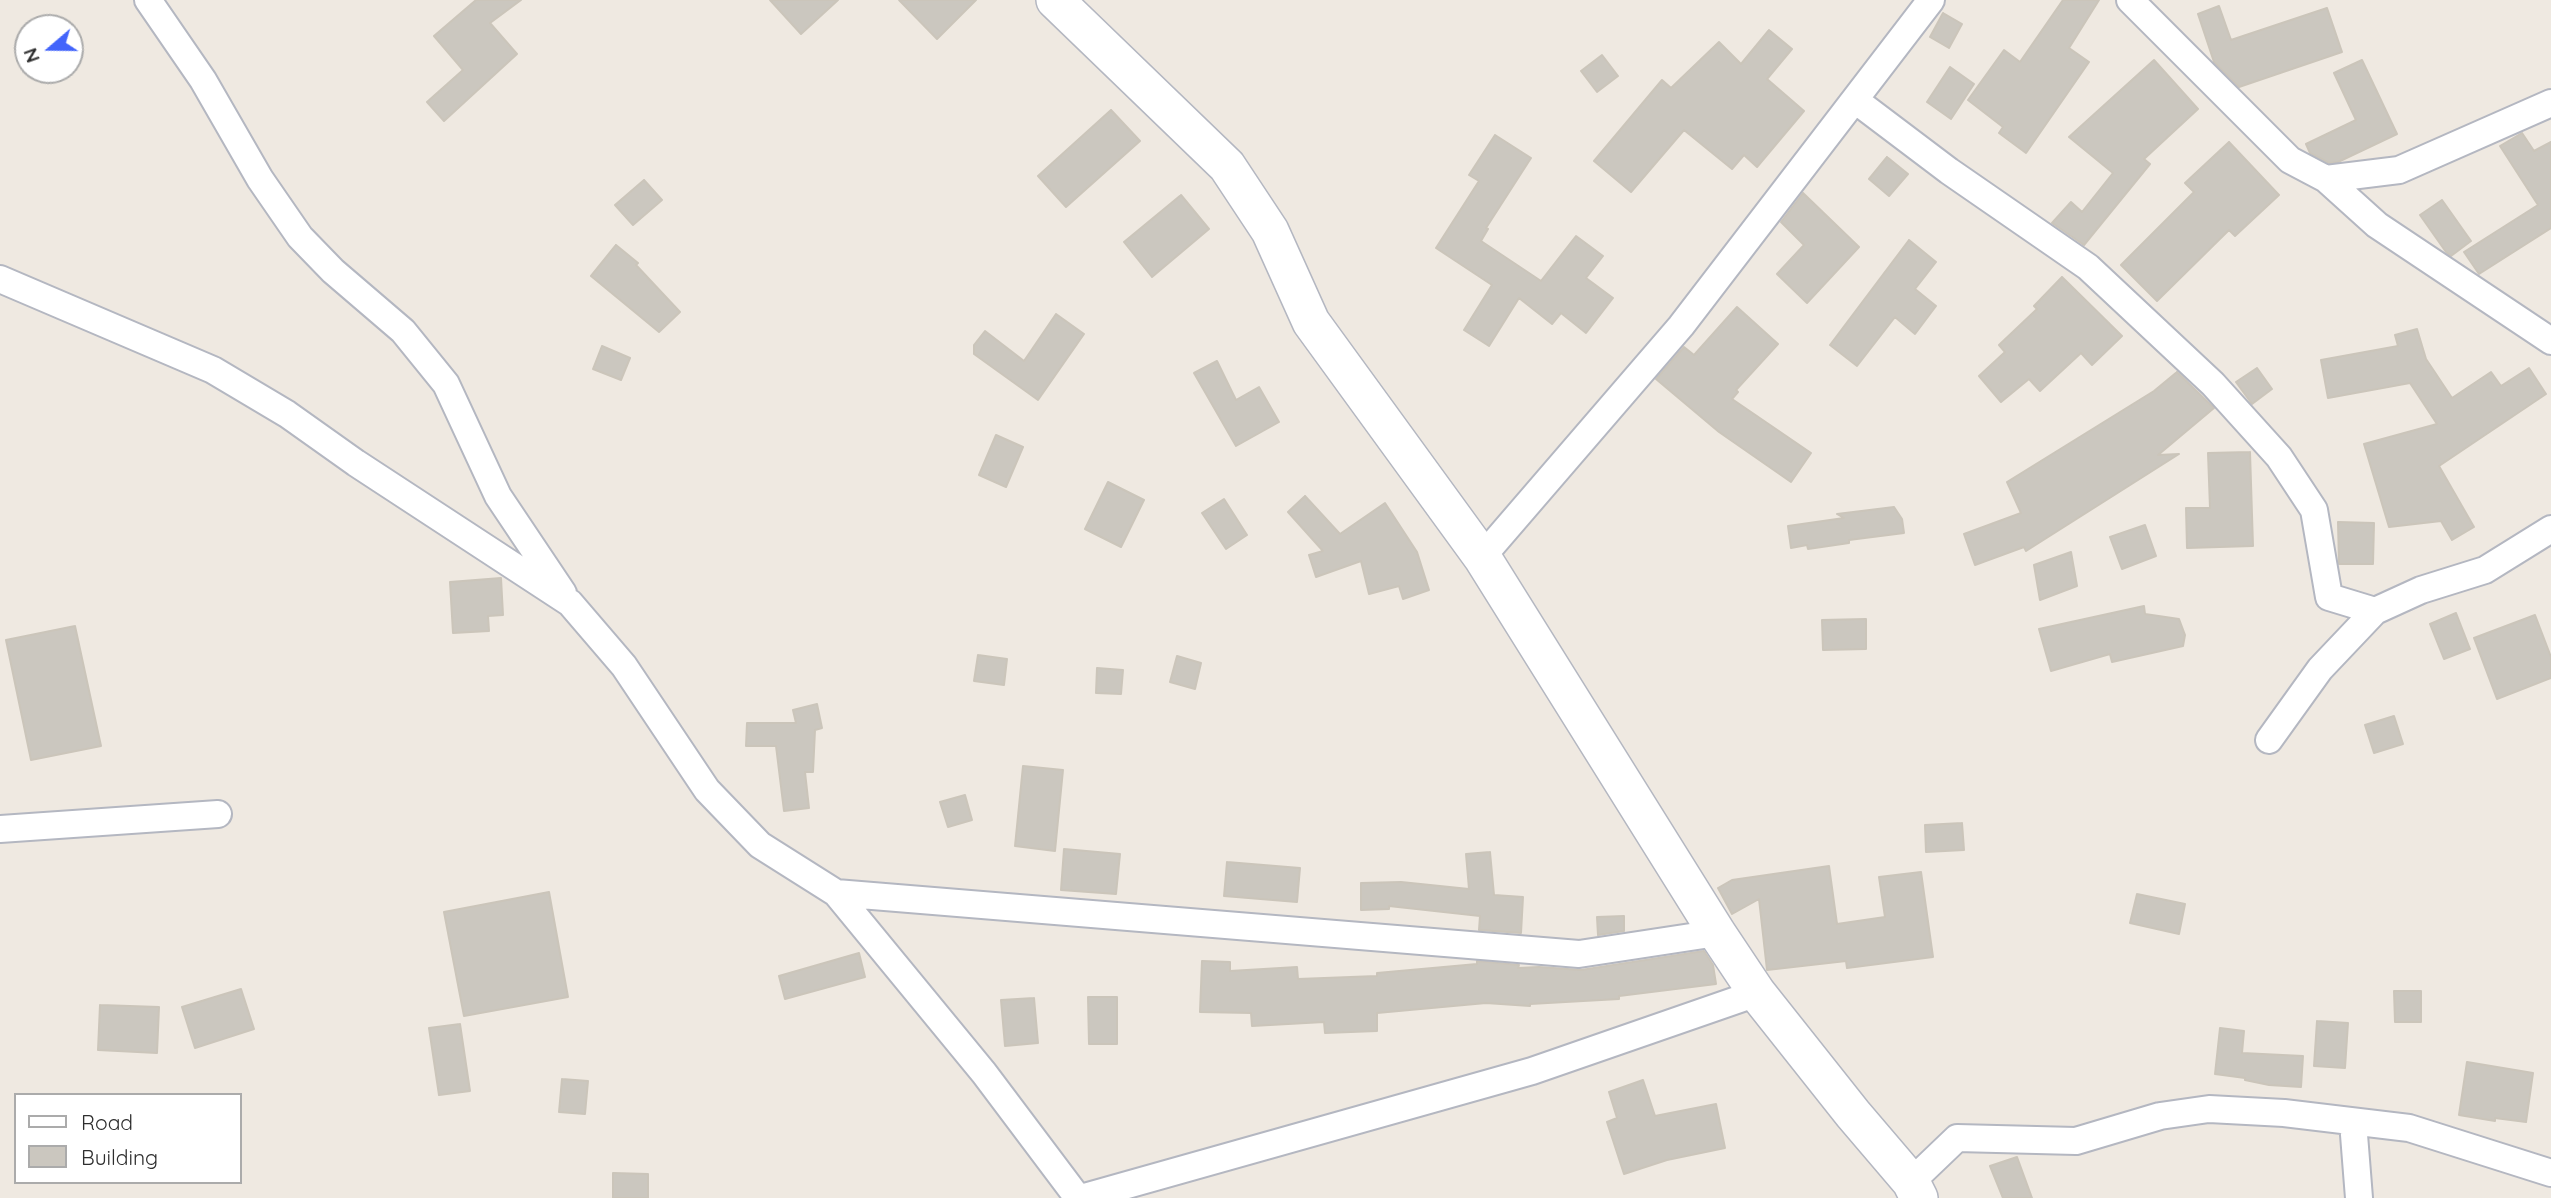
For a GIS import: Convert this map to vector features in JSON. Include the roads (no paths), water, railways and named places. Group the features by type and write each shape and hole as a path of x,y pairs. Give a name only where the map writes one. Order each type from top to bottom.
{"main road":[{"path":"1055,0 1227,166 1270,231 1311,322 1482,557 1757,993 1915,1190"}],"street":[{"path":"148,0 203,80 260,179 300,237 333,271 403,331 446,384 498,496 570,603 624,666 707,790 760,845 835,893 984,1073 1079,1198 1532,1071 1757,993"},
{"path":"1482,557 1681,326 1931,0"},
{"path":"2130,0 2290,160 2326,179 2377,225 2551,341"},
{"path":"1855,100 1949,171 2088,267 2213,384 2279,457 2314,510 2329,597 2375,611"},
{"path":"2326,179 2399,170 2551,103"},
{"path":"0,279 213,370 287,414 356,463 570,603"},
{"path":"2269,740 2319,670 2375,611 2421,590 2485,570 2551,529"},
{"path":"0,828 218,814"},
{"path":"835,893 1579,954 1717,933"},
{"path":"1915,1190 1957,1138 2076,1141 2161,1116 2209,1109 2284,1114 2409,1128 2551,1173"},
{"path":"2353,1122 2359,1198"}]}
